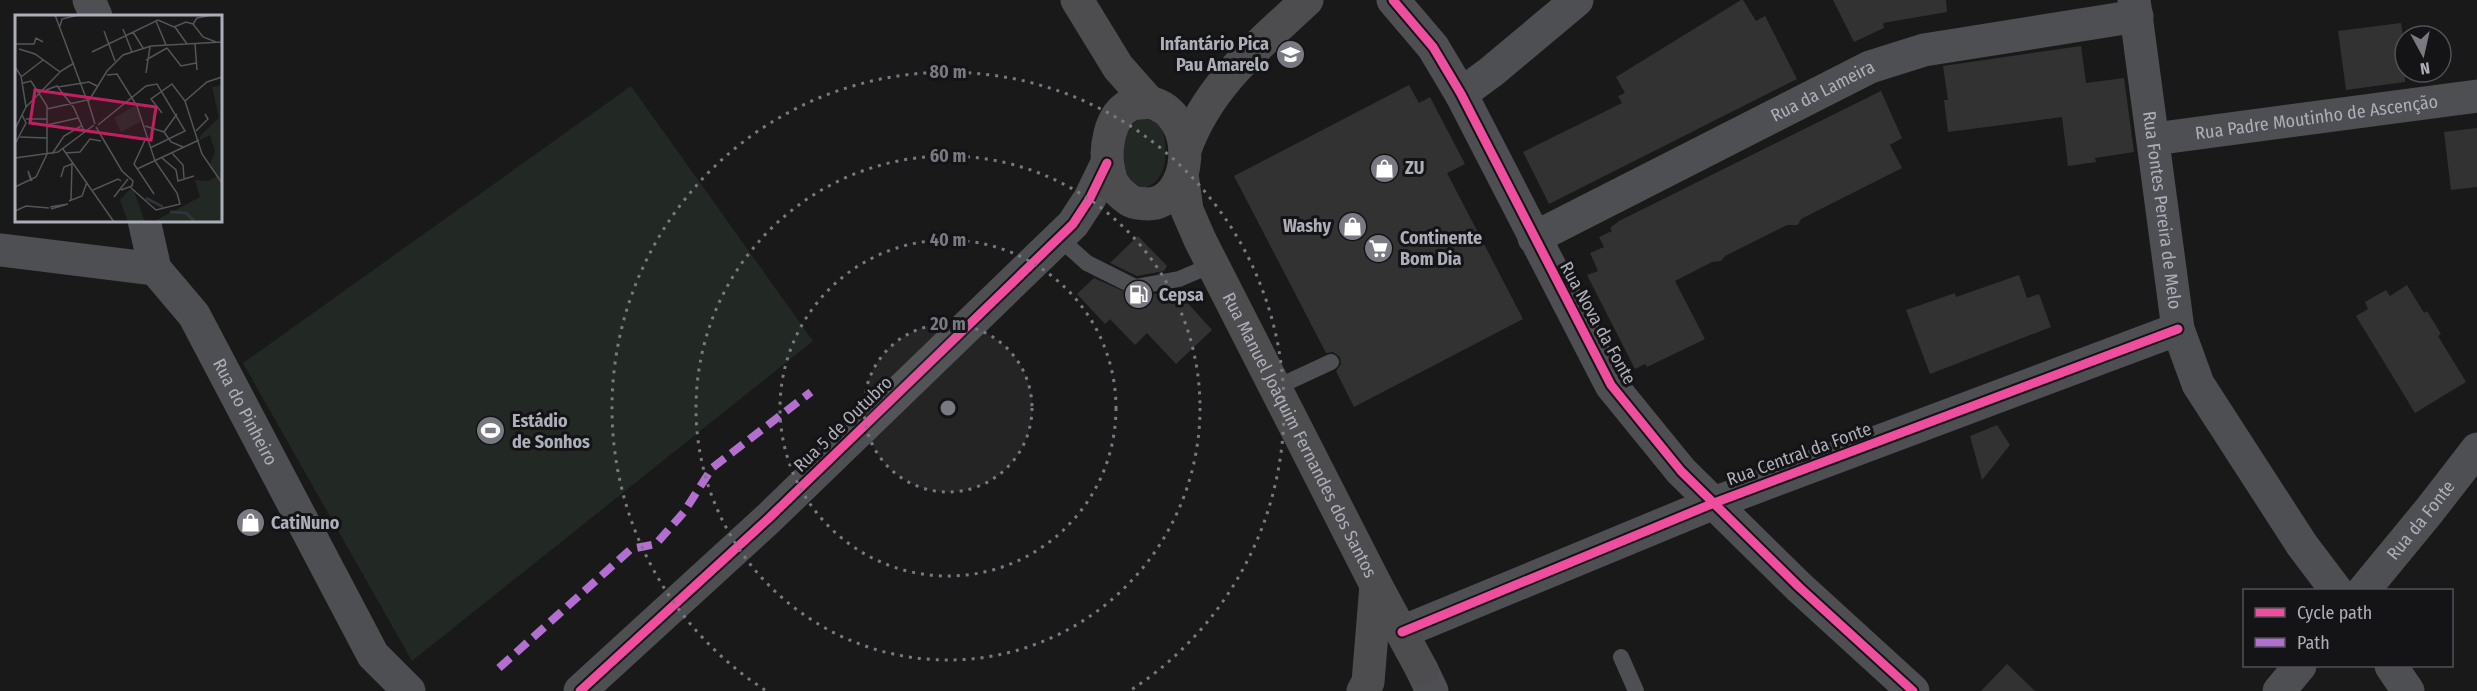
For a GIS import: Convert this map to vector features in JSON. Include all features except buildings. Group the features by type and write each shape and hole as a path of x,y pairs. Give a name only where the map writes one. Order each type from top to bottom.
{"main road":[{"path":"1077,0 1118,68 1154,103 1170,111 1180,127 1184,162"},
{"path":"1145,203 1172,192 1203,108 1233,70 1307,0"},
{"path":"1093,29 1108,93 1108,151 1111,183 1120,194 1180,219 1206,252"},
{"path":"1108,151 1116,118 1130,105 1188,98 1233,70"},
{"name":"Rua Manuel Joaquim Fernandes dos Santos","path":"1184,162 1187,210 1206,252 1402,632 1422,684"},
{"path":"1376,585 1366,686 1422,684"}],"street":[{"path":"89,0 96,15"},
{"path":"106,15 112,0"},
{"name":"Rua Nova da Fonte","path":"1393,0 1433,47 1461,94 1611,385 1681,471 1903,689"},
{"path":"1461,94 1577,0"},
{"name":"Rua Fontes Pereira de Melo","path":"2136,8 2178,329 2198,384 2302,545 2335,589"},
{"name":"Rua da Lameira","path":"1534,238 1870,67 1924,50 2136,8"},
{"name":"Rua Padre Moutinho de Ascenção","path":"2154,139 2477,96"},
{"name":"Rua 5 de Outubro","path":"580,691 769,518 1066,231 1090,198 1108,151"},
{"name":"Rua 5 de Outubro","path":"1066,231 1104,207 1145,203"},
{"path":"0,250 155,269 144,222"},
{"name":"Rua do Pinheiro","path":"155,269 195,315 373,655 409,691"},
{"name":"Rua Central da Fonte","path":"1402,632 1714,503 2178,329"},
{"name":"Rua da Fonte","path":"2366,589 2430,511 2477,449"},
{"path":"2279,691 2299,667"},
{"path":"2392,667 2408,691"}],"lane":[{"path":"1066,231 1087,263 1135,287 1179,279 1206,252"},
{"path":"1275,388 1331,362"},
{"path":"1621,657 1636,691"}],"shaded area":[{"name":"Estádio de Sonhos","path":"631,86 813,341 412,661 243,363"},
{"path":"1148,117 1160,122 1166,150 1163,169 1159,177 1153,184 1144,188 1131,184 1123,155 1126,135 1131,127 1138,120"}],"marked path":[{"path":"499,668 631,549 656,544 684,512 712,468 811,392"}],"cycle path":[{"path":"1393,0 1433,47 1461,94 1611,385 1681,471 1799,587 1913,691"},
{"path":"580,691 769,518 1073,224 1090,198 1107,163"},
{"path":"1402,632 1714,503 2178,329"}],"place":[{"name":"Infantário Pica Pau Amarelo","path":"1290,54"},
{"name":"ZU","path":"1384,168"},
{"name":"Washy","path":"1352,226"},
{"name":"Continente Bom Dia","path":"1379,248"},
{"name":"Cepsa","path":"1138,295"},
{"name":"Estádio de Sonhos","path":"491,431"},
{"name":"CatiNuno","path":"250,523"}]}
